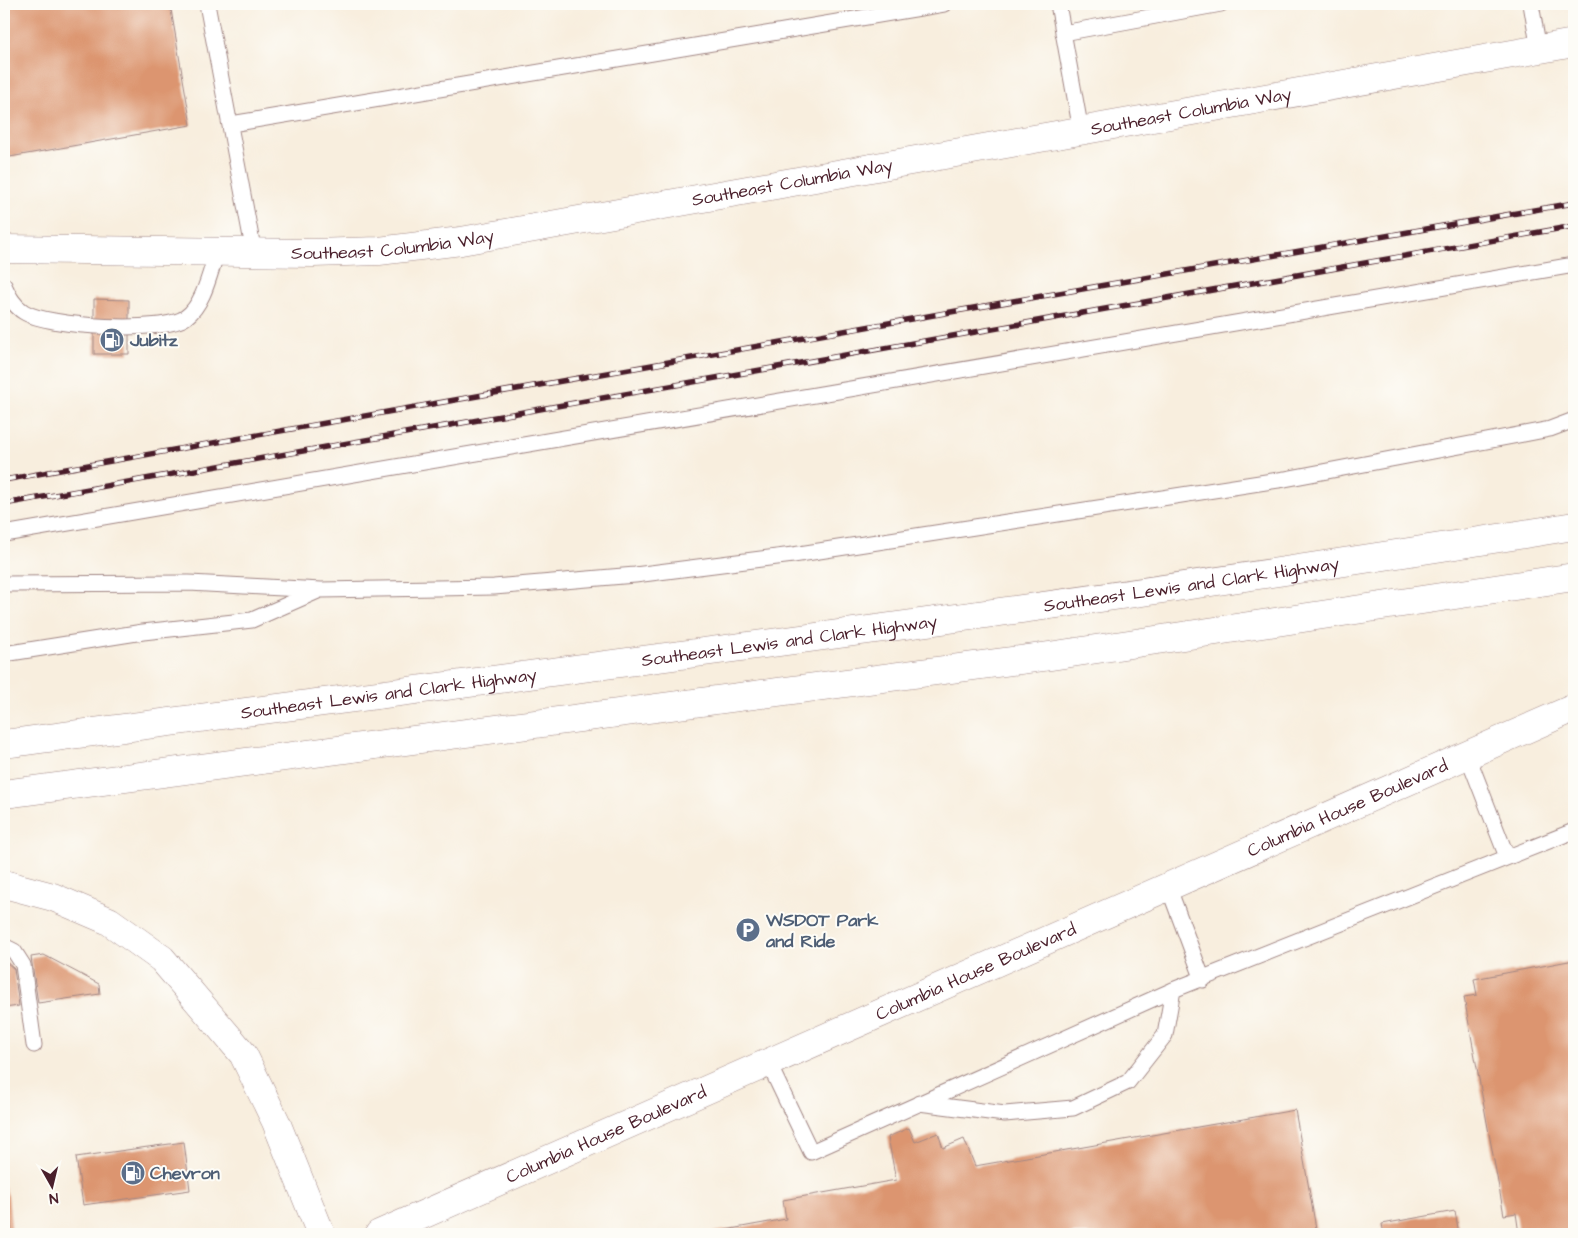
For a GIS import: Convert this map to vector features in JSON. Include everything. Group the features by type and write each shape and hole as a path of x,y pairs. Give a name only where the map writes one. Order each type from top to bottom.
{"main road":[{"name":"Southeast Columbia Way","path":"4,249 254,253 380,251 461,241 1574,44"},
{"name":"Southeast Lewis and Clark Highway","path":"4,744 1077,603 1360,561 1574,526"},
{"path":"4,794 1050,656 1574,577"},
{"name":"Columbia House Boulevard","path":"379,1234 1574,708"},
{"path":"4,884 53,897 109,921 162,959 243,1054 276,1122 321,1234"}],"lane":[{"path":"207,4 254,253"},
{"path":"230,124 944,4"},
{"path":"1058,4 1081,131"},
{"path":"1063,33 1221,4"},
{"path":"1531,4 1539,50"},
{"path":"4,286 11,300 24,312 43,320 94,326 158,325 186,318 201,295 217,252"},
{"path":"4,534 1574,265"},
{"path":"4,584 189,583 321,590 494,587 635,575 793,555 1285,479 1550,429 1574,420"},
{"path":"4,654 143,632 252,620 321,590"},
{"path":"1467,754 1507,857"},
{"path":"768,1062 811,1152 1173,990 1203,980 1574,831"},
{"path":"1168,886 1203,980"},
{"path":"4,946 14,950 23,965 34,1046"},
{"path":"919,1103 1005,1114 1073,1108 1128,1082 1165,1035 1173,990"}],"building":[{"path":"4,4 170,4 191,125 4,158"},
{"name":"Jubitz","path":"94,299 129,300 129,354 94,354"},
{"path":"44,955 99,984 100,994 38,1003 31,957"},
{"path":"4,960 14,969 19,1006 4,1008"},
{"path":"1574,960 1574,1234 1519,1234 1516,1213 1504,1215 1464,997 1477,995 1474,979"},
{"path":"1295,1110 1317,1234 703,1234 786,1219 783,1200 896,1180 888,1137 909,1128 915,1142 938,1133 943,1148 964,1139 975,1166"},
{"name":"Chevron","path":"184,1142 190,1190 83,1205 76,1157"},
{"path":"4,1186 8,1196 12,1234 4,1234"},
{"path":"1455,1211 1459,1234 1384,1234 1382,1224"}],"railway":[{"path":"4,480 1574,203"},
{"path":"4,504 1574,226"}],"place":[{"name":"Jubitz","path":"112,340"},
{"name":"WSDOT Park and Ride","path":"748,930"},
{"name":"Chevron","path":"133,1173"}]}
